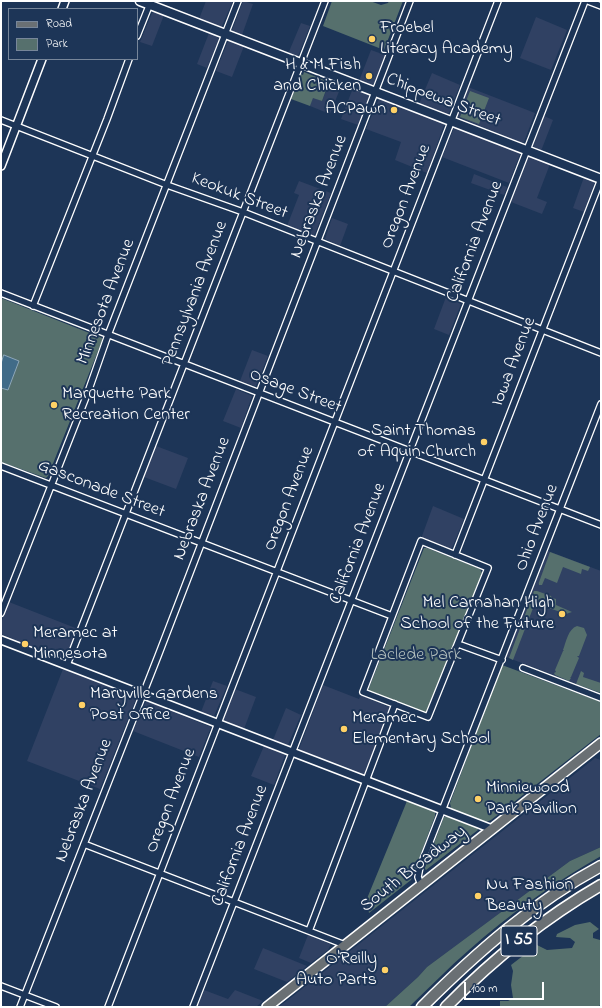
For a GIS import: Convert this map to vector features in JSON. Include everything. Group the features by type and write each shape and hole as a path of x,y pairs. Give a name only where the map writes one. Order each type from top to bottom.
{"highway":[{"name":"I 55","path":"422,1007 458,972 502,933 549,898 601,866"},
{"name":"I 55","path":"446,1007 476,978 520,940 567,906 601,885"}],"main road":[{"name":"Chippewa Street","path":"140,1 150,3 300,64 601,179"},
{"name":"South Broadway","path":"267,1007 601,743"}],"street":[{"name":"Minnesota Avenue","path":"1,613 88,392 108,335 238,1"},
{"name":"Pennsylvania Avenue","path":"67,665 325,1"},
{"name":"Nebraska Avenue","path":"20,1007 318,242 410,1"},
{"name":"Oregon Avenue","path":"108,1007 498,1"},
{"name":"California Avenue","path":"193,1007 585,1"},
{"path":"588,1 601,6"},
{"path":"138,33 150,3"},
{"path":"1,166 42,60"},
{"path":"33,306 129,60"},
{"name":"Keokuk Street","path":"1,120 167,185 243,212 601,353"},
{"name":"Iowa Avenue","path":"455,555 601,179"},
{"name":"Osage Street","path":"1,293 601,525"},
{"name":"Ohio Avenue","path":"421,885 418,880 419,870 601,404"},
{"name":"Gasconade Street","path":"1,466 392,616"},
{"path":"421,542 455,555 488,568 428,717 363,692 421,542"},
{"path":"1,640 492,829"},
{"path":"458,644 502,660"},
{"path":"523,668 601,698"},
{"path":"309,931 395,704"},
{"path":"84,844 345,945"},
{"path":"1,986 56,1007"}],"shaded area":[{"path":"206,1 233,1 222,26 220,27 199,19"},
{"path":"243,1 253,4 242,35 232,32 232,30"},
{"path":"156,12 164,15 152,46 140,42 152,13"},
{"path":"536,17 567,30 551,70 520,58"},
{"path":"301,23 310,26 298,56 295,57 288,54"},
{"path":"209,33 219,39 207,68 197,64"},
{"path":"228,41 244,46 232,77 216,71"},
{"path":"371,50 385,55 374,83 371,86 359,81"},
{"path":"432,73 460,85 449,113 446,115 419,104"},
{"path":"331,79 342,84 330,114 310,106 313,97 322,101"},
{"path":"468,87 535,113 524,142 520,142 458,117"},
{"path":"353,88 369,96 358,125 341,119"},
{"path":"379,99 443,123 444,125 427,173 395,160 401,142 366,129"},
{"path":"544,116 553,120 541,151 533,146"},
{"path":"454,128 520,154 509,183 442,157"},
{"path":"530,156 550,164 537,198 547,202 542,214 511,202"},
{"path":"474,174 507,187 504,195 471,183"},
{"path":"584,177 594,181 594,184 584,212 573,208"},
{"path":"299,181 331,193 314,236 287,226 299,195 294,193"},
{"path":"332,218 348,224 340,246 325,239"},
{"path":"446,297 461,304 449,335 434,329"},
{"path":"252,350 268,356 256,386 240,381"},
{"path":"4,355 19,361 8,390 1,388 1,364"},
{"path":"236,389 252,396 241,428 223,421"},
{"path":"156,446 188,458 176,489 144,477"},
{"path":"433,506 464,519 452,548 446,549 422,539"},
{"name":"Mel Carnahan High School of the Future","path":"548,551 601,571 601,693 506,657"},
{"path":"9,602 78,629 66,658 63,659 1,634 1,623"},
{"path":"63,669 135,697 136,699 100,789 27,761"},
{"path":"213,681 227,686 214,716 201,712"},
{"name":"Meramec Elementary School","path":"323,685 359,699 361,695 389,707 389,712 364,774 299,749"},
{"path":"235,689 256,697 244,729 223,720"},
{"path":"146,701 211,727 199,757 133,731"},
{"path":"286,708 301,715 288,745 273,740"},
{"path":"264,746 285,755 274,785 251,776"},
{"path":"595,758 601,760 601,847 570,861 427,967 385,1007 279,1007"},
{"path":"308,935 330,944 328,950 311,963 299,958"},
{"path":"263,948 307,966 287,982 254,969"},
{"path":"204,990 228,999 235,990 263,1001 256,1007 197,1007"}],"green space":[{"name":"Froebel Literacy Academy","path":"332,1 370,1 381,5 388,3 389,1 403,1 384,50 323,26"},
{"path":"304,72 329,82 322,101 313,98 310,106 291,99 301,74 303,75"},
{"path":"470,91 489,98 479,124 460,117"},
{"path":"1,298 102,338 46,478 1,462"},
{"name":"Laclede Park","path":"424,548 480,569 482,573 429,711 425,713 370,692 369,688"},
{"path":"550,552 590,567 588,571 582,569 581,574 563,567 557,583 545,578 542,585 539,585 539,583 538,585"},
{"path":"534,591 551,596 552,598 556,599 556,605 572,612 566,614 535,603 513,660 509,658"},
{"path":"577,626 584,628 587,635 579,656 577,656 579,658 569,681 555,675 554,673 556,672 555,670 564,651 563,650 568,636 571,630"},
{"path":"502,665 601,702 601,734 491,820 486,822 453,810 450,803"},
{"path":"581,671 584,673 583,677 601,683 601,693 576,684"},
{"path":"407,801 435,812 435,816 411,880 369,913 366,901"},
{"path":"444,817 448,817 477,828 478,830 426,870 425,867"},
{"path":"601,847 601,856 549,888 500,924 461,957 409,1007 385,1007 427,967 570,861"},
{"path":"590,922 599,929 593,933 593,938 600,940 601,942 601,1004 598,1007 500,1006 500,1001 508,1001 513,998 511,985 513,971 511,965 537,945 547,950 572,948 575,942 570,938 556,937 557,934 575,925"}],"place":[{"name":"Froebel Literacy Academy","path":"372,39"},
{"name":"H & M Fish and Chicken","path":"369,76"},
{"name":"ACPawn","path":"394,110"},
{"name":"Marquette Park Recreation Center","path":"54,405"},
{"name":"Saint Thomas of Aquin Church","path":"484,442"},
{"name":"Mel Carnahan High School of the Future","path":"562,614"},
{"name":"Meramec at Minnesota","path":"25,644"},
{"name":"Maryville Gardens Post Office","path":"82,705"},
{"name":"Meramec Elementary School","path":"344,729"},
{"name":"Minniewood Park Pavilion","path":"478,799"},
{"name":"Nu Fashion Beauty","path":"478,896"},
{"name":"O'Reilly Auto Parts","path":"385,970"}]}
